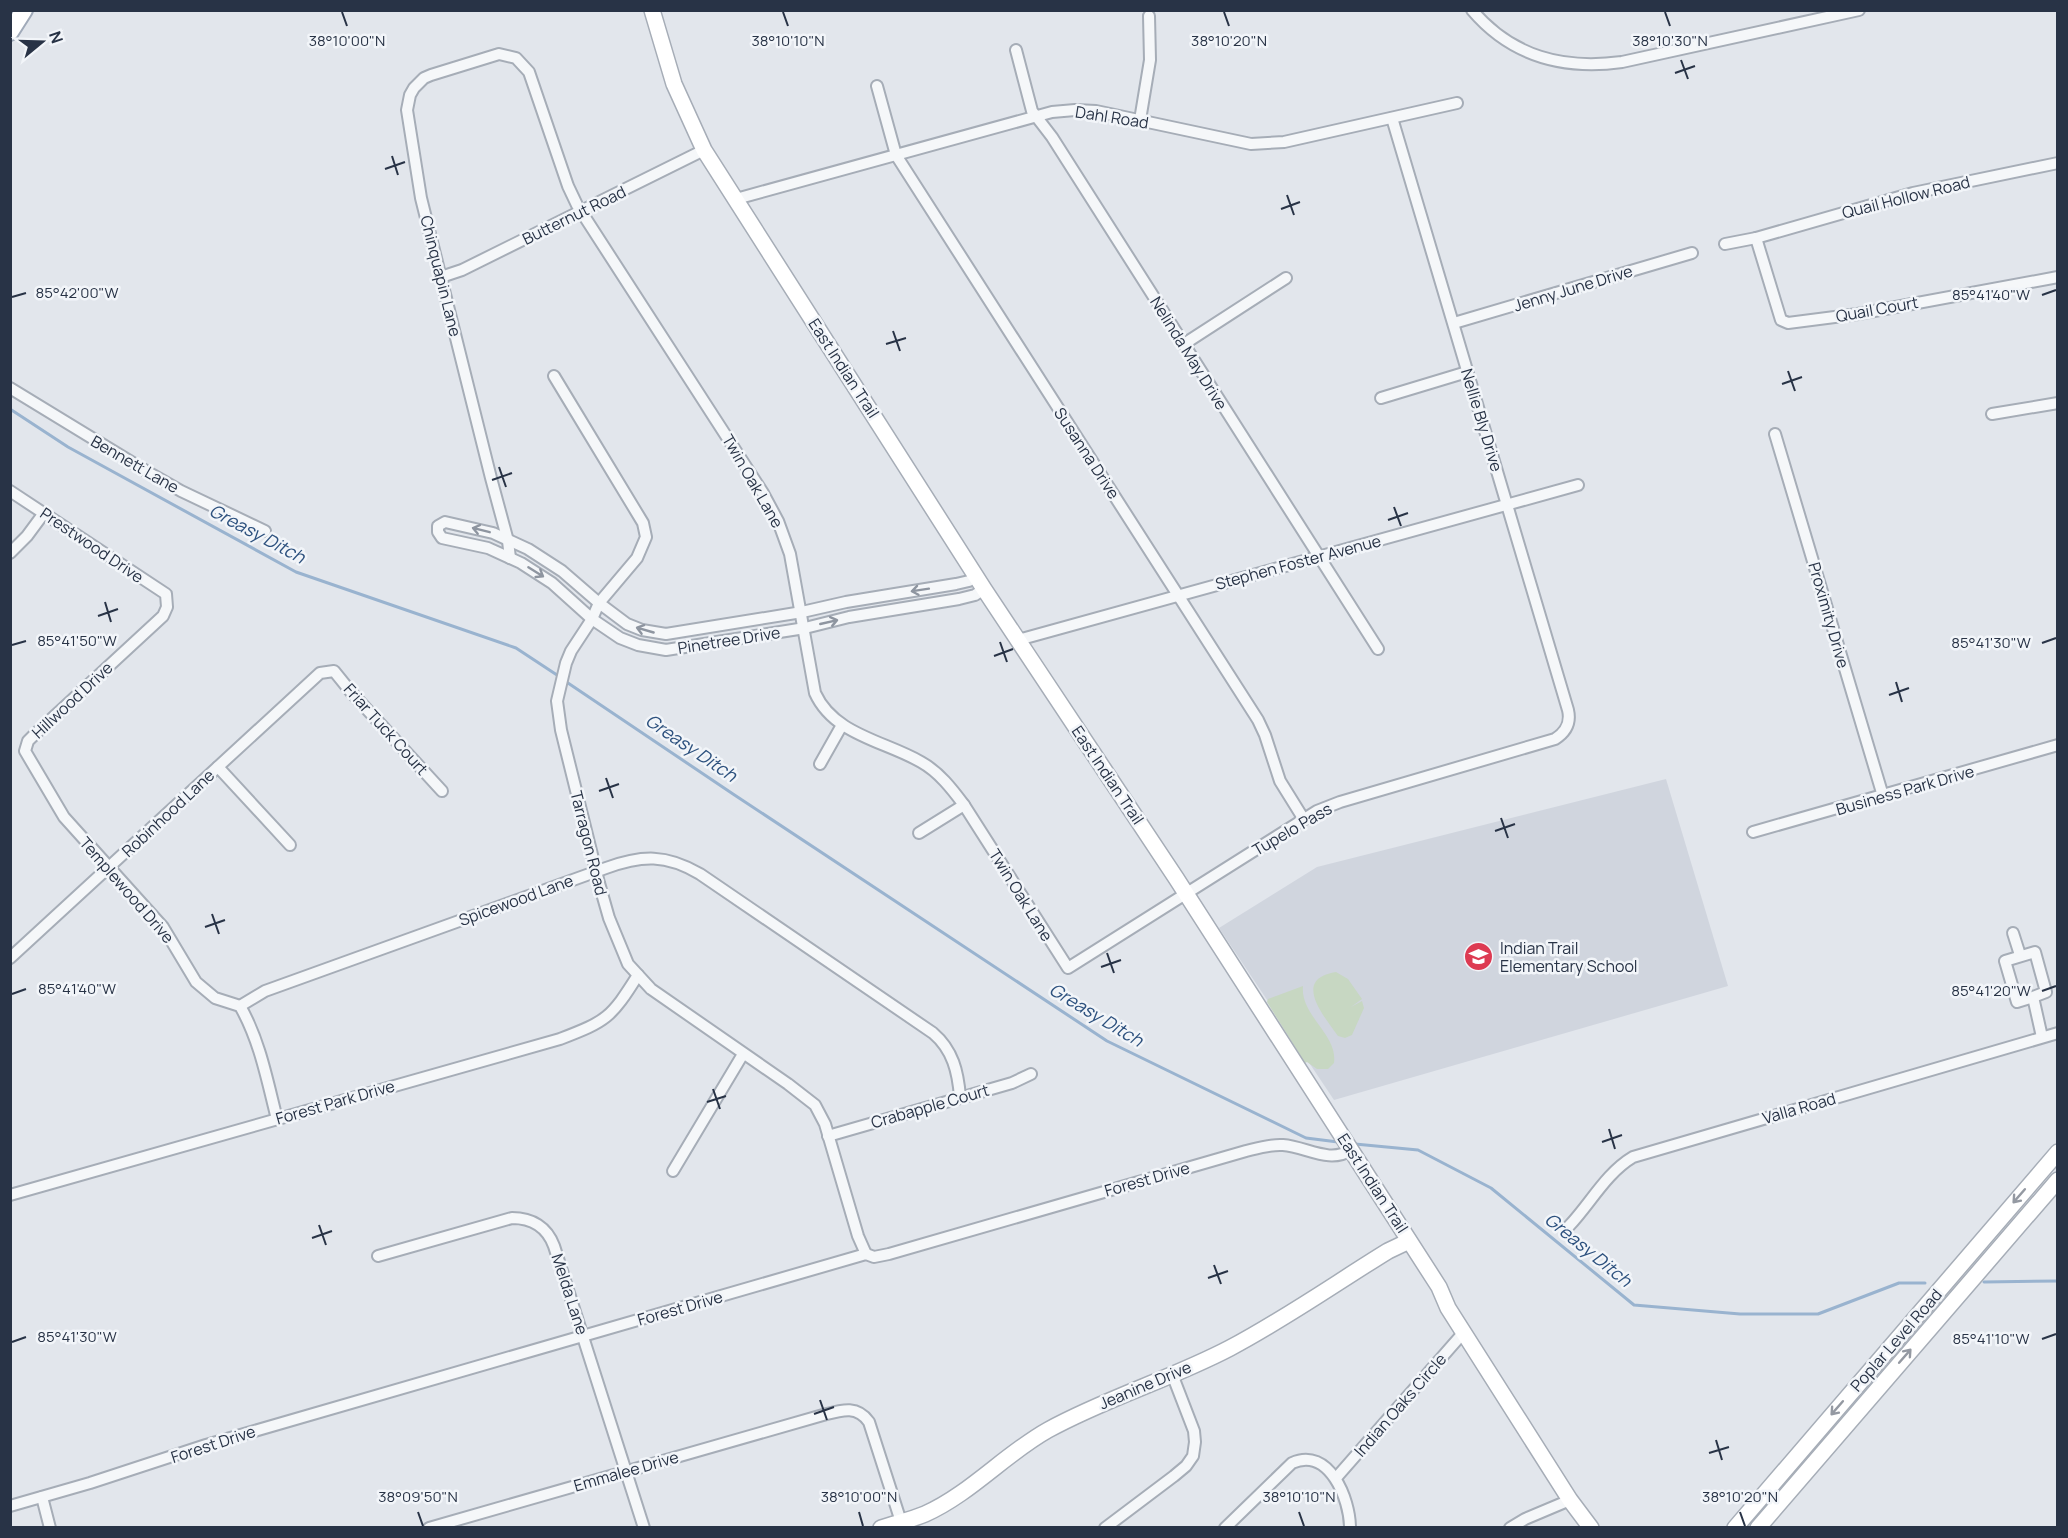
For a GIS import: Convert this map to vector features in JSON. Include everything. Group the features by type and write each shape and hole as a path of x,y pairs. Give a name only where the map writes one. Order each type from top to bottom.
{"main road":[{"path":"10,32 24,10"},
{"name":"East Indian Trail","path":"652,10 674,84 704,150 980,582 1186,893 1352,1150 1439,1287 1448,1308 1570,1500 1591,1527"},
{"name":"Poplar Level Road","path":"1735,1527 2058,1152"},
{"name":"Poplar Level Road","path":"1758,1527 2058,1180"},
{"name":"Jeanine Drive","path":"881,1527 902,1525 925,1514 943,1504 1014,1452 1055,1426 1094,1406 1229,1348 1388,1251 1409,1241"}],"street":[{"path":"1472,10 1496,34 1529,53 1549,60 1585,65 1622,62 1858,10"},
{"path":"1140,120 1150,60 1149,16"},
{"name":"Nelinda May Drive","path":"1016,50 1030,105 1036,117 1052,138 1378,649"},
{"name":"Twin Oak Lane","path":"504,54 516,58 529,72 568,186 582,211 763,493 787,544 802,612 815,693 824,709 842,725 922,763 950,786 1068,968"},
{"name":"Chinquapin Lane","path":"504,54 491,56 424,78 414,88 408,102 408,125 422,198 490,478 508,540 510,558"},
{"name":"Susanna Drive","path":"877,86 896,155 1258,720 1280,781 1303,818"},
{"name":"Dahl Road","path":"736,199 1052,112 1096,111 1230,140 1264,144 1284,142 1457,103"},
{"name":"Nellie Bly Drive","path":"1392,118 1568,710 1568,723"},
{"name":"Butternut Road","path":"441,277 462,270 704,150"},
{"name":"Quail Hollow Road","path":"1756,238 1913,193 2058,163"},
{"path":"1725,244 1756,238"},
{"name":"Quail Court","path":"1756,238 1781,320 1788,323 1858,314 2058,277"},
{"name":"Jenny June Drive","path":"1454,323 1692,253"},
{"path":"1184,344 1286,278"},
{"path":"1381,398 1467,372"},
{"name":"Tarragon Road","path":"554,376 643,523 646,537 637,558 599,603 592,619 571,651 559,691 557,710 596,872 615,935 628,964 651,989 810,1101 818,1110 858,1236 866,1254"},
{"name":"Bennett Lane","path":"10,388 181,491 265,531"},
{"path":"1992,414 2058,403"},
{"name":"Proximity Drive","path":"1775,434 1883,796"},
{"name":"Stephen Foster Avenue","path":"1018,640 1578,485"},
{"name":"Prestwood Drive","path":"10,491 166,594 167,603"},
{"path":"10,553 27,536 44,513"},
{"name":"Pinetree Drive","path":"441,523 451,524 493,533 528,549 554,566 627,624 642,630 666,634 802,612 846,602 980,582 975,595 959,599 849,617 805,628 666,650 638,645 620,638 592,619 552,583 521,563 488,548 442,538 438,532 438,526 441,523"},
{"name":"Hillwood Drive","path":"26,747 32,737 166,612 167,603"},
{"name":"Robinhood Lane","path":"10,958 306,685 320,673 328,671"},
{"name":"Friar Tuck Court","path":"328,671 334,671 442,791"},
{"name":"Tupelo Pass","path":"1068,968 1303,818 1340,802 1555,739 1561,735 1568,723"},
{"path":"820,765 842,725"},
{"name":"Business Park Drive","path":"1753,832 2058,745"},
{"name":"Templewood Drive","path":"26,747 26,754 64,817 163,927 201,988 215,998 240,1006"},
{"path":"218,766 290,845"},
{"path":"920,833 964,805"},
{"name":"Spicewood Lane","path":"240,1006 265,991 629,860 650,858 680,864 700,874 939,1038 948,1049 955,1065 960,1097"},
{"path":"2013,933 2020,955"},
{"path":"2035,952 2046,992 2017,1002 2005,961 2020,955 2035,952"},
{"name":"Forest Park Drive","path":"10,1195 548,1042 588,1028 612,1014 638,975"},
{"path":"2033,997 2042,1038"},
{"path":"240,1006 252,1026 277,1119"},
{"name":"Valla Road","path":"1569,1227 1599,1189 1633,1157 2058,1033"},
{"path":"673,1171 743,1053"},
{"name":"Crabapple Court","path":"828,1136 1012,1083 1031,1074"},
{"name":"Forest Drive","path":"10,1506 167,1459 206,1444 866,1254 874,1257 889,1254 1266,1146 1284,1145 1331,1157 1343,1156 1352,1150"},
{"name":"Melda Lane","path":"378,1256 512,1218 531,1220 546,1230 551,1238 644,1527"},
{"name":"Indian Oaks Circle","path":"1336,1478 1464,1332"},
{"path":"1105,1527 1174,1476 1186,1466 1193,1456 1195,1435 1172,1374"},
{"name":"Emmalee Drive","path":"429,1527 851,1409 861,1413 869,1422 902,1525"},
{"path":"1225,1527 1297,1460 1311,1461 1336,1478 1348,1506 1350,1527"},
{"path":"42,1497 50,1527"},
{"path":"1510,1527 1570,1500"}],"shaded area":[{"name":"Indian Trail Elementary School","path":"1666,779 1728,986 1334,1100 1219,928 1317,867"}],"green space":[{"path":"1336,972 1348,979 1362,999 1351,1007 1362,1001 1364,1008 1352,1035 1345,1038 1338,1036 1325,1018 1313,990 1316,982 1323,976"},
{"path":"1303,986 1307,1007 1325,1034 1334,1053 1334,1063 1328,1069 1317,1069 1305,1063 1267,1002 1268,999"}],"waterway":[{"name":"Greasy Ditch","path":"10,409 68,447 296,572 516,648 560,677"},
{"name":"Greasy Ditch","path":"565,681 1107,1041 1306,1138 1338,1142"},
{"name":"Greasy Ditch","path":"1355,1144 1418,1150 1491,1188 1634,1305 1740,1314 1818,1314 1899,1283 1925,1283"},
{"name":"Greasy Ditch","path":"1984,1282 2058,1281"}],"place":[{"name":"Indian Trail Elementary School","path":"1479,957"}]}
